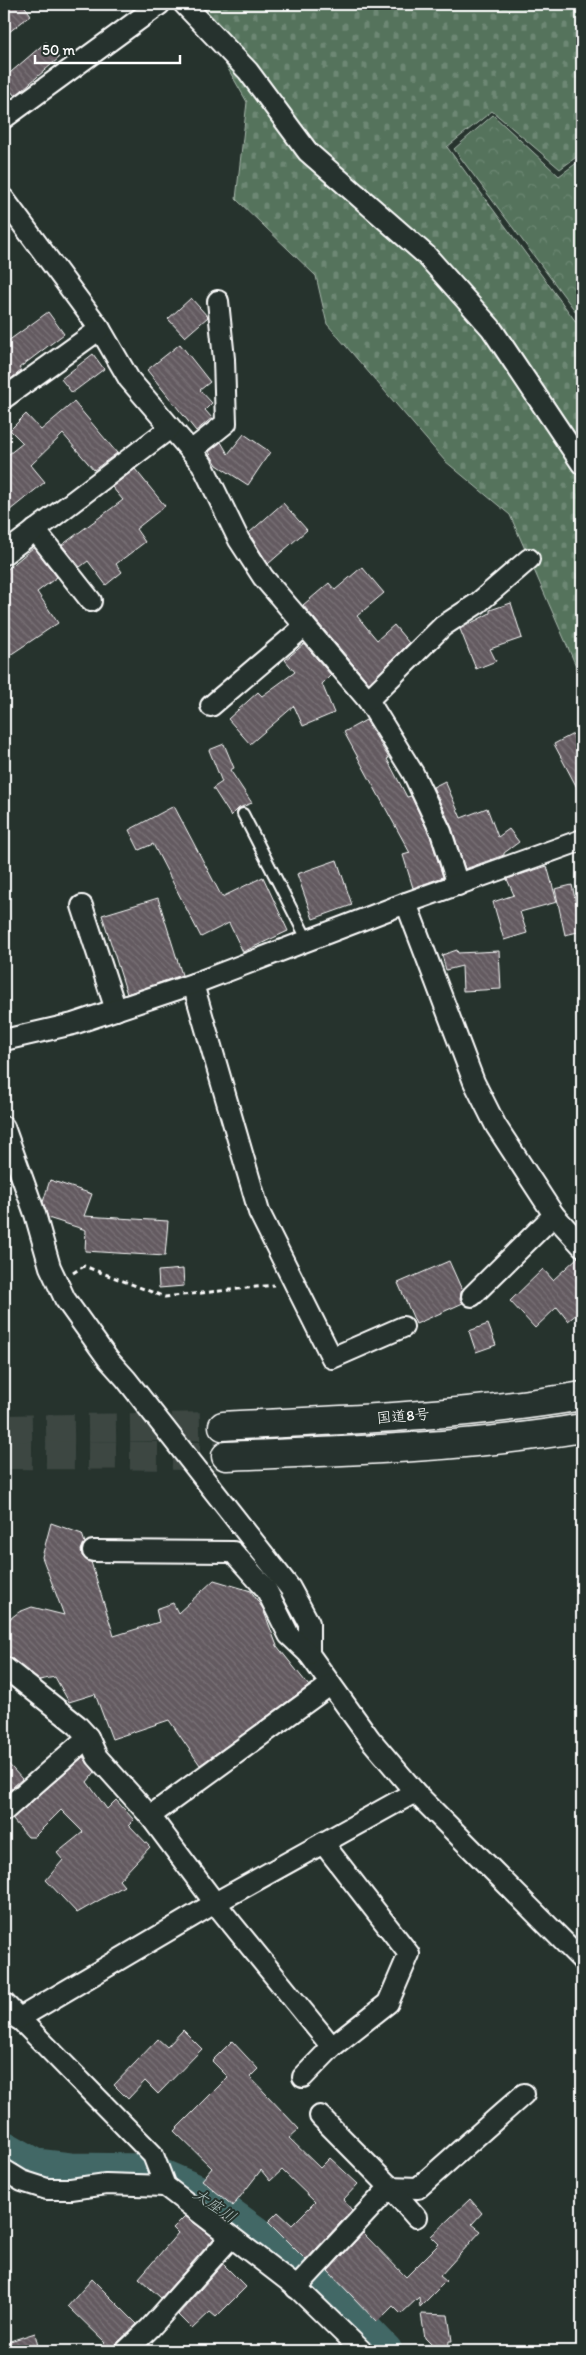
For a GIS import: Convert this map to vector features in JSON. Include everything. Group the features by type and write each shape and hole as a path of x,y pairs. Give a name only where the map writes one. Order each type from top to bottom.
{"highway":[{"name":"国道8号","path":"223,1426 379,1418 546,1402 582,1396"},
{"name":"国道8号","path":"226,1456 375,1450 551,1433 582,1428"}],"street":[{"path":"4,118 160,4"},
{"path":"184,4 248,71 308,152 426,255 484,321 582,464"},
{"path":"4,199 100,328 129,379 202,464 239,540 263,577 368,700 417,781 441,832 458,885"},
{"path":"191,451 226,422 224,359 218,301"},
{"path":"4,398 100,328"},
{"path":"4,554 170,428"},
{"path":"35,530 91,601"},
{"path":"368,700 443,626 478,603 529,559"},
{"path":"211,706 306,626"},
{"path":"4,1040 73,1024 193,984 406,903 582,840"},
{"path":"406,903 474,1082 496,1126 554,1214 582,1246"},
{"path":"82,906 116,1010"},
{"path":"193,984 259,1212 332,1358 403,1327"},
{"path":"4,1127 35,1214 50,1266 65,1299 108,1359 126,1379 290,1588 309,1623 309,1654"},
{"path":"472,1296 554,1214"},
{"path":"93,1551 233,1552 266,1589 289,1635 309,1654 370,1740 415,1792 582,1960"},
{"path":"4,1667 77,1725 88,1737 97,1757 150,1816 215,1903 332,2047"},
{"path":"150,1816 330,1685"},
{"path":"4,1811 88,1737"},
{"path":"18,2019 215,1903 415,1792"},
{"path":"303,2077 332,2047 388,2003 409,1954 324,1843"},
{"path":"4,2003 153,2155 166,2186 296,2288 362,2351"},
{"path":"296,2288 390,2187 418,2188 524,2094"},
{"path":"320,2116 390,2187 416,2217"},
{"path":"4,2170 22,2181 47,2189 72,2189 106,2184 166,2186"},
{"path":"126,2351 150,2328 231,2237"}],"lane":[{"path":"243,814 308,941"}],"path":[{"path":"57,1282 84,1266 165,1297 295,1283"}],"green space":[{"path":"191,4 582,4 582,153 560,169 492,111 447,147 582,330 582,674 580,675 510,515 445,461 327,324 316,276 236,199 247,102"},
{"path":"493,115 559,176 582,159 582,320 454,149"}],"building":[{"path":"4,4 23,4 31,15 4,36"},
{"path":"46,42 59,58 15,96 4,83 4,78"},
{"path":"191,298 208,317 185,337 168,319"},
{"path":"48,312 64,334 19,368 21,371 4,384 4,344"},
{"path":"180,344 210,382 200,390 212,403 205,410 212,418 196,431 147,370"},
{"path":"93,354 104,369 72,393 61,379"},
{"path":"74,402 117,453 94,470 63,434 31,465 45,482 4,515 4,458 23,443 10,430 26,414 41,430"},
{"path":"244,434 270,452 248,485 217,465 209,452 221,442 228,454"},
{"path":"135,469 165,506 136,529 145,542 116,564 122,572 106,585 88,561 80,567 62,545 123,500 112,487"},
{"path":"283,503 307,530 268,564 249,533"},
{"path":"34,547 57,577 37,592 58,623 4,659 4,572"},
{"path":"362,567 384,593 357,616 377,640 394,625 409,643 369,683 303,605 329,583 335,590"},
{"path":"511,603 522,638 490,649 496,661 476,669 460,629 490,613 490,610"},
{"path":"304,644 331,675 322,684 334,713 303,726 294,706 250,744 228,719 258,692 262,696 295,672 285,660"},
{"path":"366,720 389,758 387,759 407,797 411,796 430,836 443,877 413,888 403,855 410,853 344,732"},
{"path":"575,733 582,746 582,797 554,744"},
{"path":"224,744 234,768 230,770 252,803 239,808 231,816 213,788 222,782 209,750"},
{"path":"445,781 461,818 487,808 498,837 509,829 519,842 504,853 504,855 465,869 452,828 433,787"},
{"path":"174,806 222,897 263,877 288,931 243,952 229,923 201,937 153,844 139,850 129,830"},
{"path":"337,860 352,905 313,919 297,874"},
{"path":"547,866 557,902 520,912 527,933 504,940 493,902 514,895 507,879"},
{"path":"572,885 582,931 565,935 555,889"},
{"path":"158,898 182,975 127,994 102,915"},
{"path":"457,950 458,953 499,951 501,989 463,991 462,966 446,970 442,955"},
{"path":"50,1180 92,1194 84,1216 168,1221 165,1256 85,1251 86,1230 48,1218 43,1202"},
{"path":"578,1257 582,1258 582,1310 568,1321 557,1307 535,1328 510,1301 543,1269 553,1280"},
{"path":"449,1261 462,1290 460,1299 463,1303 416,1324 398,1283"},
{"path":"183,1269 184,1286 159,1288 158,1271"},
{"path":"488,1324 496,1345 476,1352 469,1331"},
{"path":"51,1523 82,1534 85,1543 81,1550 82,1556 91,1562 114,1636 159,1622 156,1609 173,1603 178,1613 214,1580 251,1591 263,1609 277,1646 309,1686 200,1765 169,1720 112,1739 95,1694 69,1702 55,1677 39,1680 4,1653 4,1627 7,1621 19,1612 32,1607 64,1615 42,1557"},
{"path":"83,1757 95,1772 87,1782 107,1809 116,1800 134,1820 129,1825 150,1847 119,1880 124,1886 77,1913 46,1880 63,1860 57,1853 83,1832 61,1810 34,1837 28,1837 12,1819"},
{"path":"4,1759 22,1779 4,1795"},
{"path":"183,2030 202,2049 158,2094 145,2081 128,2099 114,2085 158,2039 167,2047"},
{"path":"232,2041 258,2069 250,2077 299,2129 289,2138 320,2168 330,2158 358,2184 343,2200 352,2210 306,2260 268,2222 278,2212 292,2225 315,2202 282,2170 270,2181 261,2170 233,2206 202,2180 212,2168 174,2131 228,2077 212,2061"},
{"path":"470,2199 482,2213 472,2224 481,2231 440,2276 446,2281 420,2307 419,2297 401,2314 393,2306 377,2322 328,2271 363,2233 406,2277 439,2244 431,2236"},
{"path":"185,2216 214,2238 161,2298 139,2278 178,2233 173,2228"},
{"path":"223,2264 246,2287 216,2317 210,2312 192,2329 178,2315"},
{"path":"92,2279 137,2324 118,2342 114,2351 96,2351 105,2342 68,2306"},
{"path":"421,2314 448,2315 452,2341 449,2341 448,2351 438,2351 425,2338"},
{"path":"35,2333 39,2351 4,2351 4,2343"}],"waterway":[{"name":"大座川","path":"4,2148 36,2166 70,2170 149,2171 198,2192 266,2241 332,2296 385,2351"}],"tunnel":[{"path":"4,1429 223,1426"},
{"path":"4,1455 226,1456"}]}
